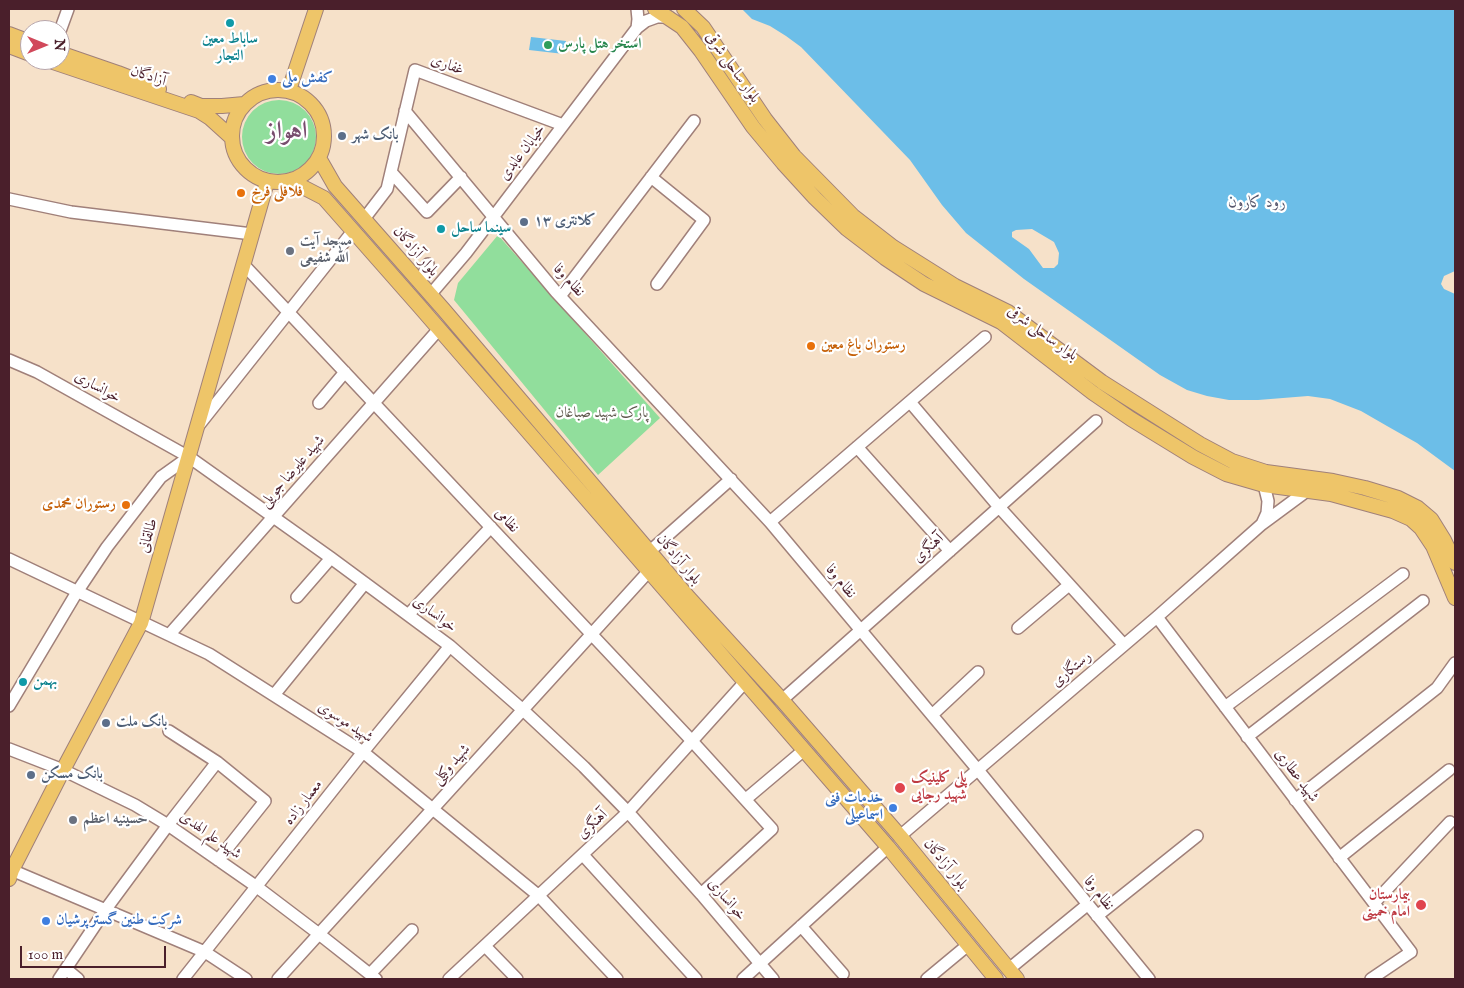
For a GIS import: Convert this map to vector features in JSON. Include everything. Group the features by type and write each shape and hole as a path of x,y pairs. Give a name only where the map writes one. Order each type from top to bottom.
{"main road":[{"path":"288,90 316,9"},
{"name":"بلوار ساحلی شرقی","path":"655,9 682,27 753,126 815,198 847,229 885,258 924,284 995,312 1008,312 1102,382 1200,444 1232,461 1266,472 1333,481 1365,488 1398,498 1418,508 1431,519 1455,563"},
{"name":"بلوار ساحلی شرقی","path":"684,9 702,28 765,119 794,156 846,209 894,247 995,312 1001,322 1094,392 1185,452 1226,474 1264,485 1308,490 1361,501 1411,519 1421,528 1433,546 1455,598"},
{"name":"آزادگان","path":"70,56 118,73 201,106 244,104"},
{"name":"آزادگان","path":"70,68 199,111 210,118 231,137"},
{"path":"288,90 310,102 320,117 324,135 323,147 319,158 312,168 302,176 291,181 267,182 256,177 242,165 233,150 232,125 244,104 253,96 264,91 288,90"},
{"name":"بلوار آزادگان","path":"319,158 335,186 650,550 689,598 782,700 900,836 1013,974"},
{"name":"بلوار آزادگان","path":"291,181 324,198 888,847 996,979"},
{"name":"طالقانی","path":"10,873 141,623 267,182"}],"street":[{"path":"637,9 637,28"},
{"path":"637,28 646,21 657,17 669,17"},
{"name":"خیابان عابدی","path":"430,295 466,252 637,28"},
{"name":"غفاری","path":"364,219 387,189 415,70 563,125"},
{"name":"نظام وفا","path":"405,111 494,215 526,256 770,522 978,770 1149,979"},
{"path":"561,295 694,121"},
{"path":"391,172 426,212 461,177"},
{"path":"652,177 704,220 657,284"},
{"path":"9,198 71,212 252,234"},
{"path":"197,429 353,231"},
{"name":"نظامی","path":"244,264 772,828 701,894"},
{"path":"420,283 428,264"},
{"name":"شهید علیرضا جویلی","path":"169,635 439,329"},
{"path":"770,522 985,338"},
{"name":"خوانساری","path":"9,360 37,372 189,456 450,646 523,710 584,767 628,812 773,979"},
{"path":"319,403 345,372"},
{"path":"910,402 999,507 1124,645"},
{"name":"آهنگری","path":"782,700 1096,421"},
{"path":"857,447 950,551"},
{"path":"9,706 107,547 161,478 189,456"},
{"path":"650,550 731,479"},
{"path":"1262,524 1268,507 1268,496 1264,485"},
{"name":"رستگاری","path":"900,836 1157,617 1262,524 1308,490"},
{"path":"408,615 491,527"},
{"path":"297,597 331,558"},
{"name":"شهید موسوی","path":"9,560 209,654 363,752 539,896 617,979"},
{"name":"شهید وکیلی","path":"278,979 649,572"},
{"path":"1225,707 1403,574"},
{"path":"274,695 365,583"},
{"path":"1018,628 1069,585"},
{"path":"1247,737 1423,600"},
{"name":"شهید عطاری","path":"1157,617 1411,952 1371,979"},
{"name":"معمار زاده","path":"183,979 363,752 450,646"},
{"path":"1295,800 1437,688 1455,663"},
{"path":"932,715 978,672"},
{"name":"آهنگری","path":"450,979 628,812 745,682"},
{"path":"169,731 217,762 265,801 218,860"},
{"name":"شهید علم الهدی","path":"9,748 63,770 135,805 168,825 257,887 373,977"},
{"path":"746,799 804,750"},
{"path":"59,979 106,909 217,762"},
{"path":"1339,858 1449,770"},
{"path":"1374,903 1453,819"},
{"path":"1097,916 1197,836"},
{"path":"743,979 888,847"},
{"path":"583,855 696,979"},
{"path":"10,873 106,909 205,952 246,979"},
{"path":"1013,974 1087,905"},
{"path":"801,926 843,974"},
{"path":"373,977 412,930"},
{"path":"927,979 968,945"},
{"path":"486,946 516,979"},
{"path":"66,969 78,979"}],"green space":[{"path":"279,100 293,103 305,111 313,123 316,137 313,151 305,163 293,171 279,174 265,171 253,163 245,151 242,137 245,123 253,111 265,103"},
{"name":"پارک شهید صباغان","path":"498,235 660,418 598,475 454,300 458,283"}],"water":[{"name":"رود کارون","path":"742,9 1455,9 1455,271 1444,276 1441,284 1444,289 1455,294 1455,471 1417,443 1361,411 1330,399 1308,396 1229,400 1187,390 1160,375 1024,279 966,233 942,205 910,160 801,47 770,26 752,19","holes":["1032,229 1054,242 1059,253 1058,264 1054,268 1043,268 1029,249 1012,237 1012,232 1016,230"]},
{"name":"استخر هتل پارس","path":"531,37 566,41 564,54 529,50"}],"place":[{"name":"ساباط معین التجار","path":"230,23"},
{"name":"استخر هتل پارس","path":"548,45"},
{"name":"کفش ملی","path":"272,79"},
{"name":"بانک شهر","path":"342,136"},
{"name":"فلافلی فرخ","path":"241,193"},
{"name":"کلانتری ۱۳","path":"524,222"},
{"name":"سینما ساحل","path":"441,229"},
{"name":"مسجد آیت الله شفیعی","path":"290,251"},
{"name":"رستوران باغ معین","path":"811,346"},
{"name":"رستوران محمدی","path":"126,505"},
{"name":"بهمن","path":"23,682"},
{"name":"بانک ملت","path":"106,723"},
{"name":"بانک مسکن","path":"31,775"},
{"name":"پلی کلینیک شهید رجایی","path":"900,788"},
{"name":"خدمات فنی اسماعیلی","path":"893,808"},
{"name":"حسینیه اعظم","path":"73,820"},
{"name":"بیمارستان امام خمینی","path":"1421,905"},
{"name":"شرکت طنین گستر پرشیان","path":"46,921"}],"district":[{"name":"اهواز","path":"287,133"}]}
